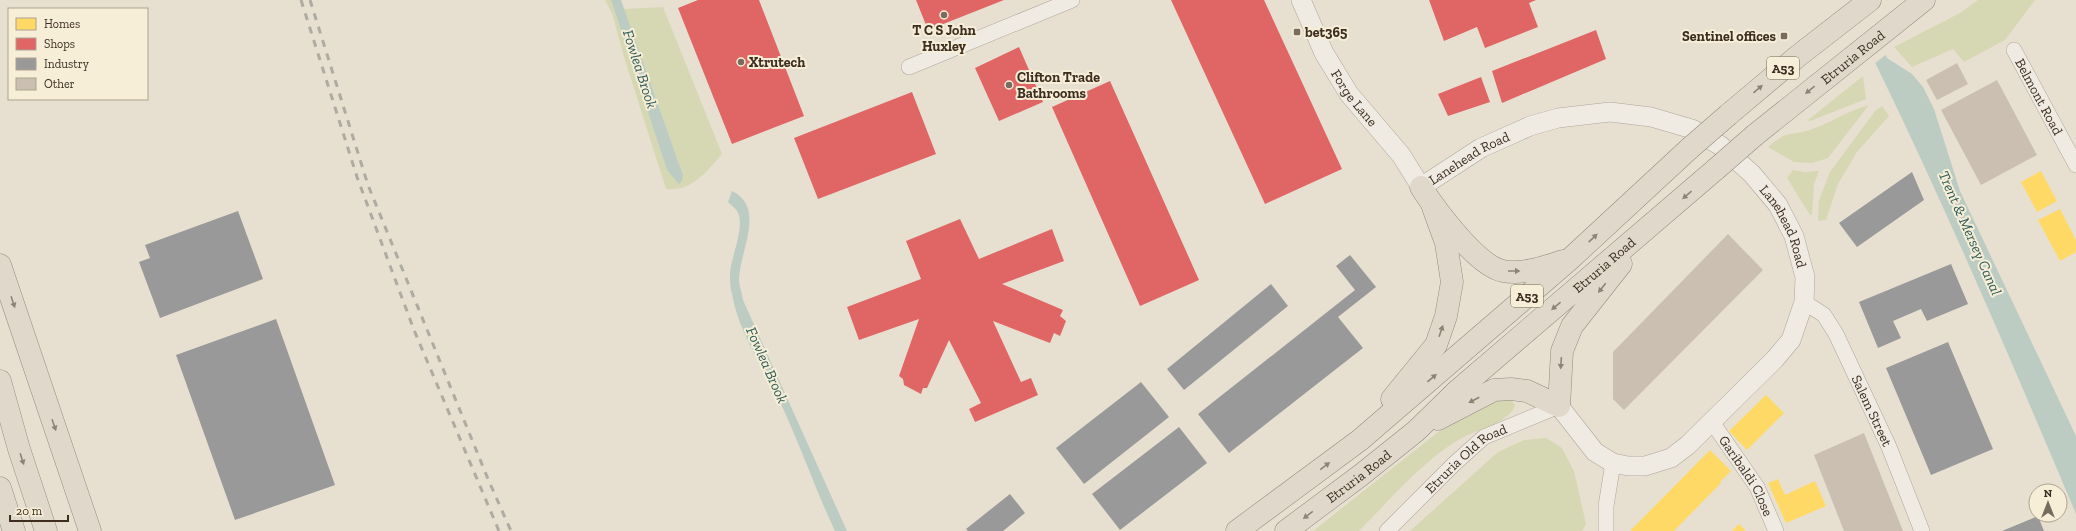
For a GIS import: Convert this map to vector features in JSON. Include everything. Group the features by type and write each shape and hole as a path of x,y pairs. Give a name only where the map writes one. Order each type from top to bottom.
{"highway":[{"name":"Etruria Road","path":"1237,531 1360,440 1569,260 1728,114 1839,23 1870,0"},
{"name":"Etruria Road","path":"1286,531 1361,476 1416,431 1457,391 1755,135 1894,22 1924,0"},
{"path":"1421,187 1433,206 1479,257 1502,271 1530,271 1569,260"},
{"path":"1360,440 1436,345 1446,316 1452,282 1446,243 1433,206"},
{"path":"1416,431 1494,390 1527,391 1559,406 1562,351 1572,326 1652,225"},
{"path":"0,265 90,531"},
{"path":"0,381 19,449 46,531"},
{"path":"0,488 14,531"}],"street":[{"path":"909,67 1072,0"},
{"name":"Forge Lane","path":"1301,0 1324,53 1349,94 1401,155 1421,187"},
{"name":"Belmont Road","path":"2014,50 2076,165"},
{"name":"Lanehead Road","path":"1421,187 1481,148 1530,126 1558,118 1610,112 1652,117 1692,129 1721,146 1752,174 1778,205 1793,235 1800,256 1805,276 1804,302 1791,340 1775,359 1712,422 1671,458 1645,466 1628,466 1613,463 1595,452 1559,406"},
{"name":"Salem Street","path":"1804,302 1824,315 1836,334 1889,447 1922,531"},
{"name":"Etruria Old Road","path":"1387,531 1454,464 1484,437 1559,406"},
{"name":"Garibaldi Close","path":"1712,422 1757,486 1776,531"},
{"path":"1606,531 1606,506 1613,463"}],"green space":[{"path":"605,0 611,0 667,170 683,175 624,9 663,7 722,154 705,173 691,184 675,189 666,189 624,57 612,13"},
{"path":"1978,0 2035,0 2005,40 1964,62 1953,49 1912,67 1894,47 1960,13"},
{"path":"1863,76 1866,99 1810,121 1808,120"},
{"path":"1869,105 1828,158 1812,163 1794,162 1768,147 1781,137 1808,131"},
{"path":"1882,106 1889,116 1857,152 1838,184 1826,220 1818,221 1819,200 1830,172 1875,111"},
{"path":"1793,170 1804,172 1819,171 1814,184 1812,215 1810,215 1787,178"},
{"path":"1509,397 1515,405 1507,416 1492,425 1462,438 1435,457 1421,468 1359,531 1313,531 1447,425 1494,399"},
{"path":"1546,438 1562,448 1574,471 1586,524 1582,531 1410,531 1498,452 1524,440"}],"water":[{"name":"Fowlea Brook","path":"611,0 621,0 683,175 682,181 679,184 667,170"},
{"name":"Trent & Mersey Canal","path":"1844,0 1860,0 1887,58 1912,74 1923,87 1934,109 1960,191 2076,436 2076,514 2068,495 2068,483 2063,483 1936,191"},
{"name":"Fowlea Brook","path":"732,191 742,198 748,208 749,230 740,268 739,279 743,300 847,531 835,531 787,418 752,350 735,309 731,292 730,273 740,224 737,211 728,202"}],"pier":[{"path":"1842,0 1862,0 1887,54 1874,64"}],"building: Homes":[{"path":"2041,171 2057,201 2037,212 2021,182"},
{"path":"2060,209 2076,240 2076,252 2060,261 2038,220"},
{"path":"1766,395 1784,413 1747,450 1729,431"},
{"path":"1710,450 1731,471 1674,531 1630,531"},
{"path":"1778,479 1785,495 1815,481 1826,506 1786,523 1768,483"},
{"path":"1739,524 1746,531 1732,531"}],"building: Shops":[{"name":"Xtrutech","path":"698,0 759,0 804,116 732,144 678,8"},
{"name":"T C S John Huxley","path":"916,0 1004,0 928,30"},
{"path":"1171,0 1264,0 1342,169 1265,204"},
{"path":"1429,0 1536,0 1529,3 1538,27 1485,48 1477,27 1444,41"},
{"path":"1596,30 1606,59 1502,103 1492,71"},
{"name":"Clifton Trade Bathrooms","path":"1019,47 1043,102 999,121 975,68"},
{"path":"1481,77 1490,102 1448,116 1438,94"},
{"path":"1110,81 1199,280 1140,306 1052,107"},
{"path":"912,92 936,154 818,199 794,138"},
{"path":"960,219 979,259 1052,229 1064,261 1002,284 1063,310 1060,316 1066,321 1060,336 1054,333 1050,343 993,321 1021,382 1031,378 1038,395 975,422 969,409 981,403 949,340 927,388 923,388 921,394 904,385 903,379 899,376 919,319 859,340 847,307 921,279 906,241"}],"building: Industry":[{"path":"1912,172 1924,200 1857,247 1839,223"},
{"path":"238,211 263,279 160,318 139,262 150,258 145,245"},
{"path":"1350,255 1376,287 1338,317 1363,348 1229,453 1198,414 1355,290 1336,266"},
{"path":"1951,264 1968,304 1927,321 1921,309 1893,321 1901,338 1878,348 1859,302"},
{"path":"1271,284 1288,306 1184,390 1167,369"},
{"path":"276,319 335,485 235,520 176,355"},
{"path":"1948,342 1993,449 1931,475 1886,368"},
{"path":"1141,382 1169,417 1084,484 1056,448"},
{"path":"1179,427 1207,463 1120,530 1092,494"},
{"path":"1010,494 1025,513 1003,531 968,531 966,529"},
{"path":"2028,520 2028,523 2041,523 2044,531 2002,531"}],"building: Other":[{"path":"1957,63 1968,84 1937,100 1926,80"},
{"path":"1997,80 2037,155 1981,185 1941,110"},
{"path":"1728,234 1763,270 1624,410 1613,399 1613,352"},
{"path":"1864,433 1903,531 1844,531 1814,455"}],"railway":[{"path":"301,0 357,177 414,330 499,531"},
{"path":"310,0 368,185 488,479 511,531"}],"place":[{"name":"T C S John Huxley","path":"944,15"},
{"name":"bet365","path":"1297,32"},
{"name":"Sentinel offices","path":"1784,36"},
{"name":"Xtrutech","path":"741,62"},
{"name":"Clifton Trade Bathrooms","path":"1009,85"}]}
